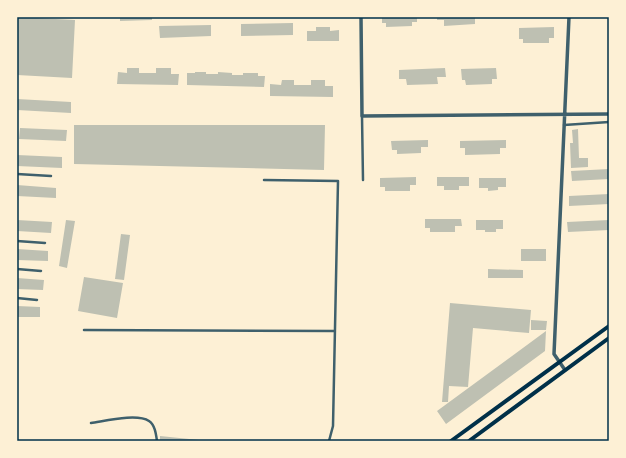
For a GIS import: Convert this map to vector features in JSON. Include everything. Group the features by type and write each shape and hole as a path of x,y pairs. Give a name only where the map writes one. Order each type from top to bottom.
{"main road":[{"path":"451,441 609,326"},
{"path":"469,441 609,338"}],"street":[{"path":"361,17 363,180"},
{"path":"565,370 554,354 568,17"},
{"path":"362,116 609,114"},
{"path":"563,125 609,122"},
{"path":"17,174 51,176"},
{"path":"264,180 338,181 333,426 329,441"},
{"path":"17,241 45,243"},
{"path":"17,269 41,271"},
{"path":"17,298 37,300"},
{"path":"84,330 335,331"},
{"path":"91,423 122,418 145,419 152,424 157,441"}],"building":[{"path":"17,17 75,20 72,78 17,75"},
{"path":"120,17 152,17 152,20 120,21"},
{"path":"382,17 417,17 417,22 412,22 412,26 386,27 386,23 382,23"},
{"path":"437,17 475,17 475,24 444,26 444,20 437,20"},
{"path":"293,23 293,35 241,36 241,24"},
{"path":"211,25 211,36 160,38 159,26"},
{"path":"316,27 330,27 330,31 339,30 339,41 307,41 307,31 316,31"},
{"path":"554,27 554,38 549,38 549,43 523,43 523,39 519,39 519,28"},
{"path":"127,68 139,68 139,73 156,73 156,68 171,68 171,74 179,74 178,85 117,84 118,72 127,73"},
{"path":"445,68 446,77 437,77 438,84 407,85 406,79 399,79 399,70"},
{"path":"496,68 497,79 492,79 492,84 466,85 465,80 462,80 461,69"},
{"path":"206,72 206,74 218,74 218,72 232,73 232,75 258,73 258,76 265,76 264,87 187,85 187,73"},
{"path":"282,80 294,80 294,85 311,85 311,80 325,80 325,86 333,86 333,97 270,96 270,84 281,85"},
{"path":"17,99 71,102 71,113 17,110"},
{"path":"74,125 325,125 324,170 74,164"},
{"path":"20,128 67,130 66,141 19,139"},
{"path":"578,129 579,158 588,158 588,167 571,168 570,143 573,143 572,130"},
{"path":"428,140 428,147 421,147 421,153 397,154 397,150 392,150 391,141"},
{"path":"506,140 506,148 500,148 500,154 465,155 465,148 460,148 460,141"},
{"path":"17,155 62,157 62,168 17,166"},
{"path":"609,169 609,179 572,181 571,171"},
{"path":"416,177 416,185 410,185 410,191 385,191 385,187 380,187 380,178"},
{"path":"437,177 469,177 469,186 459,186 459,190 444,190 444,186 437,186"},
{"path":"479,178 506,178 506,187 498,187 498,190 488,191 488,188 479,188"},
{"path":"17,185 56,188 56,198 17,196"},
{"path":"609,194 609,204 569,206 569,196"},
{"path":"425,219 461,219 462,226 455,226 455,232 430,232 430,228 425,228"},
{"path":"17,220 52,222 51,233 17,231"},
{"path":"66,220 75,221 67,268 59,266"},
{"path":"476,220 503,220 503,229 496,229 496,232 476,230"},
{"path":"609,220 609,230 568,232 567,222"},
{"path":"121,234 130,235 124,280 115,279"},
{"path":"17,249 48,251 48,261 17,260"},
{"path":"521,249 546,249 546,261 521,261"},
{"path":"488,269 523,270 523,278 488,278"},
{"path":"84,277 123,283 117,318 78,311"},
{"path":"17,278 44,280 43,290 17,289"},
{"path":"450,303 531,310 529,333 473,328 468,387 449,386 448,402 442,402"},
{"path":"17,306 40,307 40,317 17,317"},
{"path":"531,320 547,321 546,330 531,330"},
{"path":"546,331 545,351 446,424 437,411"},
{"path":"160,436 199,440 199,441 160,441"}]}
